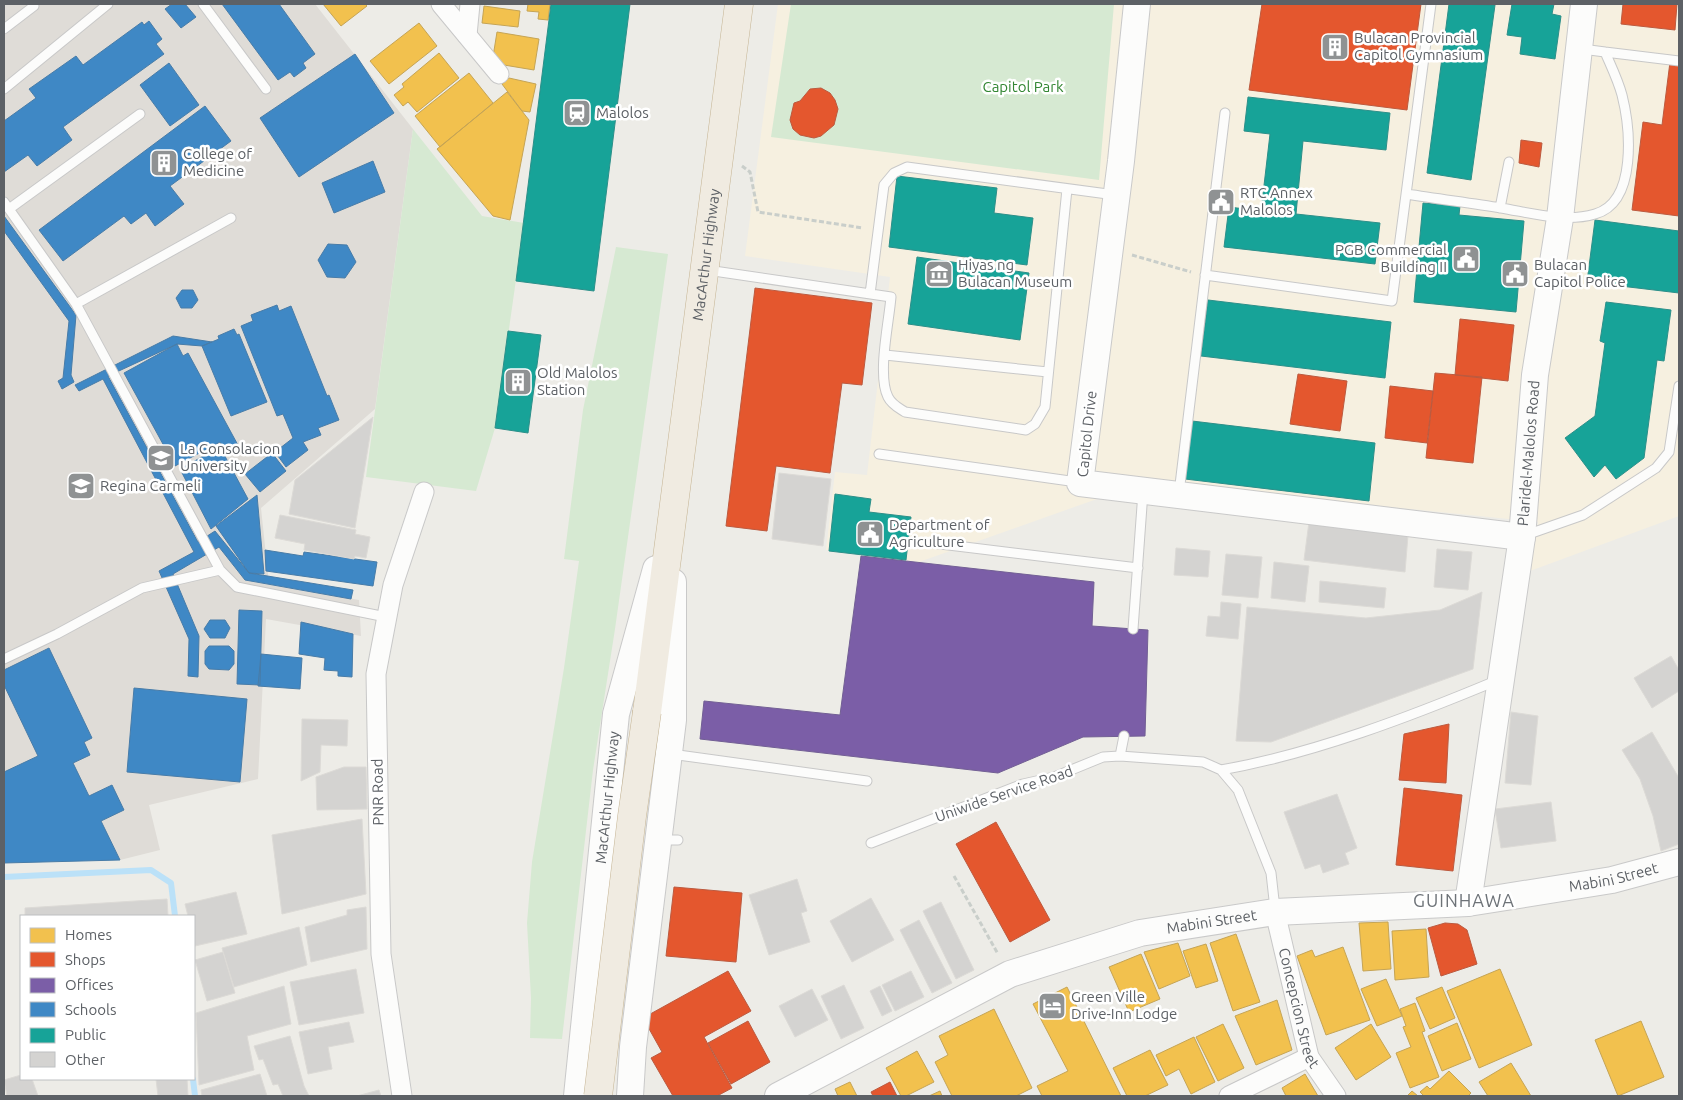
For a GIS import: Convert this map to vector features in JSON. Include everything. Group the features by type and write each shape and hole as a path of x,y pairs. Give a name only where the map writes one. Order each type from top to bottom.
{"highway":[{"name":"MacArthur Highway","path":"598,1096 632,816 648,712 739,4"}],"main road":[{"name":"Capitol Drive","path":"1138,4 1080,483 1522,537"},
{"name":"Plaridel-Malolos Road","path":"1468,903 1522,537 1536,376 1560,218 1584,4"},
{"name":"MacArthur Highway","path":"630,1096 633,1047 668,840 669,754 673,720 674,506"},
{"name":"MacArthur Highway","path":"577,1096 616,714 674,506"},
{"name":"Mabini Street","path":"778,1096 1010,974 1140,933 1275,912 1468,903 1612,880 1679,862"}],"street":[{"path":"441,4 499,74"},
{"path":"466,35 470,4"},
{"name":"PNR Road","path":"402,1096 381,954 376,674 393,585 424,492"},
{"name":"Concepcion Street","path":"1275,912 1309,1057 1336,1096"},
{"path":"1229,1096 1309,1057"}],"lane":[{"path":"4,89 108,4"},
{"path":"203,4 266,89"},
{"path":"1205,275 1392,301 1431,4"},
{"path":"4,29 34,6"},
{"path":"1580,49 1679,61"},
{"path":"1406,194 1560,218 1596,214 1613,203 1624,186 1628,164 1626,117 1621,94 1605,52"},
{"path":"140,114 6,206 76,304 220,570 236,587 386,617"},
{"path":"1179,496 1225,114"},
{"path":"1500,208 1509,162"},
{"path":"870,294 884,185 894,173 907,166 1116,195"},
{"path":"705,270 892,297 885,355 884,382 888,396 893,404 905,412 1026,430 1042,416 1067,189"},
{"path":"76,304 231,218"},
{"path":"885,355 1048,372"},
{"path":"1522,537 1583,514 1656,468 1669,452 1679,386"},
{"path":"878,454 1080,483"},
{"path":"1133,629 1144,492"},
{"path":"932,543 1138,568"},
{"path":"4,659 57,634 142,588 220,570"},
{"path":"1275,912 1271,873 1238,790 1221,770 1294,754 1437,706 1501,679"},
{"path":"1120,756 1124,736"},
{"path":"669,754 867,780"},
{"name":"Uniwide Service Road","path":"870,843 1024,784 1054,777 1103,757 1120,756 1203,762 1221,770"}],"path":[{"path":"721,149 750,172 758,212 878,230"},
{"path":"1109,244 1119,251 1205,275"},
{"path":"954,876 1010,974"}],"shaded area":[{"name":"La Consolacion University","path":"4,4 315,4 413,129 375,409 261,508 269,584 359,600 361,636 266,619 258,779 149,805 160,850 120,860 4,863"},
{"path":"778,4 1679,4 1679,516 1530,571 1538,522 1145,482 919,562 826,550 835,472 867,475 890,277 745,256"}],"green space":[{"name":"Capitol Park","path":"791,4 1114,4 1099,180 771,137"},
{"path":"413,129 482,216 524,223 495,428 476,491 366,477"},
{"path":"616,247 668,254 593,770 562,1039 530,1038 531,998 527,923 532,862 564,668 579,561 564,559 583,410"}],"building: Homes":[{"path":"323,4 365,4 367,6 341,26"},
{"path":"528,4 550,4 548,20 538,19 539,12 527,11"},
{"path":"484,6 520,11 518,27 482,23"},
{"path":"419,23 437,46 389,84 370,61"},
{"path":"497,32 539,39 534,70 492,63"},
{"path":"439,53 459,78 417,112 408,102 403,106 394,95 404,87 402,84"},
{"path":"469,73 493,103 440,147 415,116"},
{"path":"509,78 536,84 530,112 522,111 502,84"},
{"path":"507,92 529,120 510,220 493,216 437,149"},
{"path":"1388,922 1391,969 1363,971 1359,923"},
{"path":"1426,929 1429,977 1395,980 1392,931"},
{"path":"1236,934 1260,1002 1233,1011 1210,943"},
{"path":"1178,943 1190,976 1159,989 1144,952"},
{"path":"1206,944 1218,981 1196,988 1183,951"},
{"path":"1343,947 1370,1020 1326,1035 1297,956 1312,950 1315,957"},
{"path":"1141,954 1160,999 1129,1012 1109,967"},
{"path":"1500,969 1532,1045 1479,1068 1447,991"},
{"path":"1386,979 1402,1016 1377,1026 1361,989"},
{"path":"1067,987 1121,1096 1042,1096 1037,1086 1068,1071 1033,1004"},
{"path":"1442,987 1455,1018 1430,1029 1416,998"},
{"path":"1277,1000 1292,1050 1256,1065 1235,1016"},
{"path":"1415,1003 1425,1031 1422,1032 1439,1077 1410,1088 1396,1053 1411,1047 1403,1027 1406,1026 1400,1009"},
{"path":"994,1009 1032,1088 1016,1096 952,1096 935,1062 948,1055 939,1036"},
{"path":"1641,1021 1664,1077 1618,1096 1595,1040"},
{"path":"1457,1023 1471,1059 1442,1071 1428,1036"},
{"path":"1223,1024 1244,1068 1218,1081 1196,1037"},
{"path":"1371,1024 1391,1057 1356,1080 1335,1048"},
{"path":"1194,1037 1215,1082 1191,1094 1179,1069 1166,1076 1156,1055"},
{"path":"1150,1050 1168,1085 1145,1096 1127,1096 1113,1068"},
{"path":"917,1051 934,1082 906,1096 901,1096 886,1068"},
{"path":"1511,1063 1531,1096 1488,1096 1479,1082"},
{"path":"1449,1071 1471,1093 1468,1096 1424,1096 1420,1092 1427,1086 1430,1089"},
{"path":"1305,1074 1318,1096 1286,1096 1282,1088"},
{"path":"850,1082 857,1096 838,1096 835,1089"},
{"path":"940,1091 942,1096 929,1096"},
{"path":"1412,1091 1418,1096 1407,1096"}],"building: Shops":[{"name":"Bulacan Provincial Capitol Gymnasium","path":"1262,4 1421,4 1407,110 1249,90"},
{"path":"1623,4 1677,4 1675,30 1621,24"},
{"path":"1670,62 1679,64 1679,216 1632,210 1643,122 1662,125"},
{"path":"821,88 830,93 835,100 838,109 834,125 821,136 814,138 800,135 793,129 790,120 794,103 800,101 810,89"},
{"path":"1521,140 1542,143 1539,167 1519,163"},
{"path":"755,288 872,303 862,385 842,383 830,473 776,466 767,531 726,526"},
{"path":"1460,319 1514,325 1508,381 1455,375"},
{"path":"1435,373 1482,377 1473,463 1426,458"},
{"path":"1298,374 1347,381 1340,431 1290,424"},
{"path":"1390,386 1433,391 1427,443 1385,438"},
{"path":"1449,724 1446,783 1399,780 1404,734"},
{"path":"1404,788 1462,795 1453,871 1396,865"},
{"path":"996,822 1050,920 1010,942 956,844"},
{"path":"674,887 742,893 736,962 666,956"},
{"path":"1445,923 1458,924 1467,930 1477,964 1441,976 1428,928"},
{"path":"728,971 751,1011 704,1037 732,1088 717,1096 673,1096 651,1058 662,1052 643,1018"},
{"path":"748,1021 770,1062 731,1084 708,1043"},
{"path":"890,1082 897,1096 873,1096 871,1092"}],"building: Offices":[{"path":"861,556 1094,582 1092,626 1148,630 1145,736 1083,737 998,773 700,739 704,701 840,715"}],"building: Schools":[{"path":"172,4 185,4 196,17 181,28 165,9"},
{"path":"222,4 279,4 315,54 303,63 306,68 294,77 290,72 278,80"},
{"path":"149,21 162,39 156,44 164,54 63,127 72,140 37,166 28,155 4,172 4,121 36,98 29,89 76,56 83,65 142,22 144,25"},
{"path":"355,54 394,113 299,177 260,118"},
{"path":"169,63 199,105 170,126 140,85"},
{"name":"College of Medicine","path":"205,106 231,141 170,186 184,204 155,226 146,213 131,224 124,216 63,261 39,230"},
{"path":"373,161 385,192 334,213 322,183"},
{"path":"4,216 76,315 71,375 74,382 62,389 58,381 63,378 69,321 4,231"},
{"path":"328,244 347,245 356,262 345,278 327,277 318,260"},
{"path":"182,290 193,290 198,300 192,308 181,308 176,298"},
{"path":"277,305 279,311 291,306 327,396 329,395 339,420 318,428 321,435 303,442 308,450 286,467 275,452 293,438 283,414 277,416 241,326 253,321 251,315"},
{"path":"234,329 237,335 239,334 267,402 231,416 202,346 219,339 218,336"},
{"path":"173,336 212,342 202,346 177,344 108,376 198,542 215,531 249,573 353,590 351,599 245,580 219,547 173,574 199,636 198,677 188,676 189,639 159,571 194,552 103,379 79,391 75,385"},
{"path":"177,344 183,356 188,353 239,447 226,453 220,442 175,466 124,373"},
{"path":"220,447 248,499 211,529 180,469"},
{"path":"272,453 286,471 260,492 245,474"},
{"path":"257,495 264,574 249,573 216,526"},
{"path":"265,550 303,556 304,552 377,562 373,586 266,571"},
{"path":"239,610 262,611 260,685 237,684"},
{"path":"210,620 225,620 230,628 225,638 210,638 204,629"},
{"path":"301,622 353,634 352,677 338,676 338,671 324,670 325,658 299,654"},
{"path":"209,646 229,646 234,651 234,664 229,670 209,669 205,664 205,651"},
{"path":"49,648 92,738 84,742 90,755 73,763 89,796 112,785 124,810 101,821 120,860 4,863 4,772 38,756 4,685 4,670"},
{"path":"261,654 302,658 300,689 258,686"},
{"path":"134,688 247,699 240,782 127,772"}],"building: Public":[{"name":"Malolos","path":"551,4 630,4 594,291 516,281"},
{"path":"1449,4 1495,5 1471,180 1427,173"},
{"path":"1512,4 1554,4 1552,14 1561,16 1555,59 1520,54 1522,37 1507,35"},
{"path":"1248,97 1390,113 1386,150 1303,141 1296,214 1380,223 1375,264 1224,247 1229,207 1261,211 1270,134 1244,131"},
{"path":"897,176 997,188 994,213 1033,218 1027,265 889,247"},
{"path":"1423,203 1460,206 1459,215 1524,221 1516,312 1414,302"},
{"path":"1595,220 1679,231 1679,293 1587,282"},
{"path":"917,257 1029,273 1020,340 908,324"},
{"path":"1208,300 1391,322 1385,378 1201,356"},
{"path":"1606,302 1671,310 1664,361 1657,360 1644,458 1616,479 1605,465 1594,477 1565,438 1595,416 1605,343 1600,341"},
{"name":"Old Malolos Station","path":"508,331 541,335 528,433 495,428"},
{"path":"1192,421 1375,443 1369,501 1185,479"},
{"name":"Department of Agriculture","path":"835,494 871,499 869,512 911,517 906,560 829,551"}],"building: Other":[{"path":"373,417 355,528 289,514 295,480"},
{"path":"779,473 831,479 823,546 772,539"},
{"path":"280,515 356,530 355,534 370,537 366,558 355,556 354,559 304,550 305,544 275,538"},
{"path":"1309,522 1408,535 1405,572 1304,560"},
{"path":"1176,548 1210,551 1208,577 1174,575"},
{"path":"1437,549 1472,552 1468,590 1434,587"},
{"path":"1226,554 1262,557 1258,598 1222,595"},
{"path":"1274,562 1309,566 1305,602 1271,598"},
{"path":"1320,581 1386,588 1384,608 1319,602"},
{"path":"1482,592 1473,669 1271,742 1236,741 1247,607 1366,618 1440,610"},
{"path":"1221,602 1241,604 1238,639 1206,636 1208,616 1220,617"},
{"path":"1671,656 1679,670 1679,691 1652,708 1634,678"},
{"path":"1511,712 1538,716 1531,785 1505,783"},
{"path":"302,719 348,720 347,746 321,745 320,772 301,781"},
{"path":"1652,732 1679,778 1679,844 1661,851 1653,816 1640,779 1622,750"},
{"path":"344,767 366,767 367,809 317,810 316,777"},
{"path":"1337,794 1357,848 1345,853 1349,864 1323,873 1320,864 1305,869 1284,812"},
{"path":"1551,802 1556,841 1501,848 1495,809"},
{"path":"362,819 366,894 282,914 272,835"},
{"path":"797,879 807,911 801,913 810,942 769,955 749,895"},
{"path":"236,892 247,934 195,946 195,915 188,915 185,904"},
{"path":"871,898 894,940 852,962 830,921"},
{"path":"167,899 168,915 25,915 25,908"},
{"path":"941,902 974,970 956,979 923,911"},
{"path":"366,907 367,949 311,962 305,927 347,915 347,910"},
{"path":"919,920 952,983 932,993 900,930"},
{"path":"299,927 307,965 234,987 222,948"},
{"path":"223,952 235,993 207,1001 195,960"},
{"path":"356,969 364,1013 299,1025 290,982"},
{"path":"911,971 924,997 895,1011 882,985"},
{"path":"844,985 864,1028 841,1039 821,996"},
{"path":"284,986 291,1024 247,1036 254,1070 199,1085 196,1013"},
{"path":"880,986 892,1011 882,1016 870,991"},
{"path":"812,989 828,1020 795,1037 779,1006"},
{"path":"349,1022 354,1042 328,1047 332,1069 308,1074 299,1032"},
{"path":"290,1036 304,1086 309,1096 283,1096 278,1084 273,1085 263,1059 259,1060 254,1046"},
{"path":"260,1074 267,1096 202,1096 201,1090"},
{"path":"20,1075 20,1080 32,1080 38,1096 7,1096 4,1080"},
{"path":"156,1080 187,1080 188,1096 158,1096"},
{"path":"379,1090 381,1096 357,1096"}],"waterway":[{"path":"4,877 151,870 171,883 175,915"},
{"path":"193,1080 195,1096"}],"place":[{"name":"Bulacan Provincial Capitol Gymnasium","path":"1335,47"},
{"name":"Malolos","path":"577,113"},
{"name":"College of Medicine","path":"164,163"},
{"name":"RTC Annex Malolos","path":"1221,202"},
{"name":"PGB Commercial Building II","path":"1466,259"},
{"name":"Hiyas ng Bulacan Museum","path":"939,274"},
{"name":"Bulacan Capitol Police","path":"1515,274"},
{"name":"Old Malolos Station","path":"518,382"},
{"name":"La Consolacion University","path":"161,458"},
{"name":"Regina Carmeli","path":"81,486"},
{"name":"Department of Agriculture","path":"870,534"},
{"name":"Green Ville Drive-Inn Lodge","path":"1052,1006"}],"district":[{"name":"GUINHAWA","path":"1464,901"}]}
